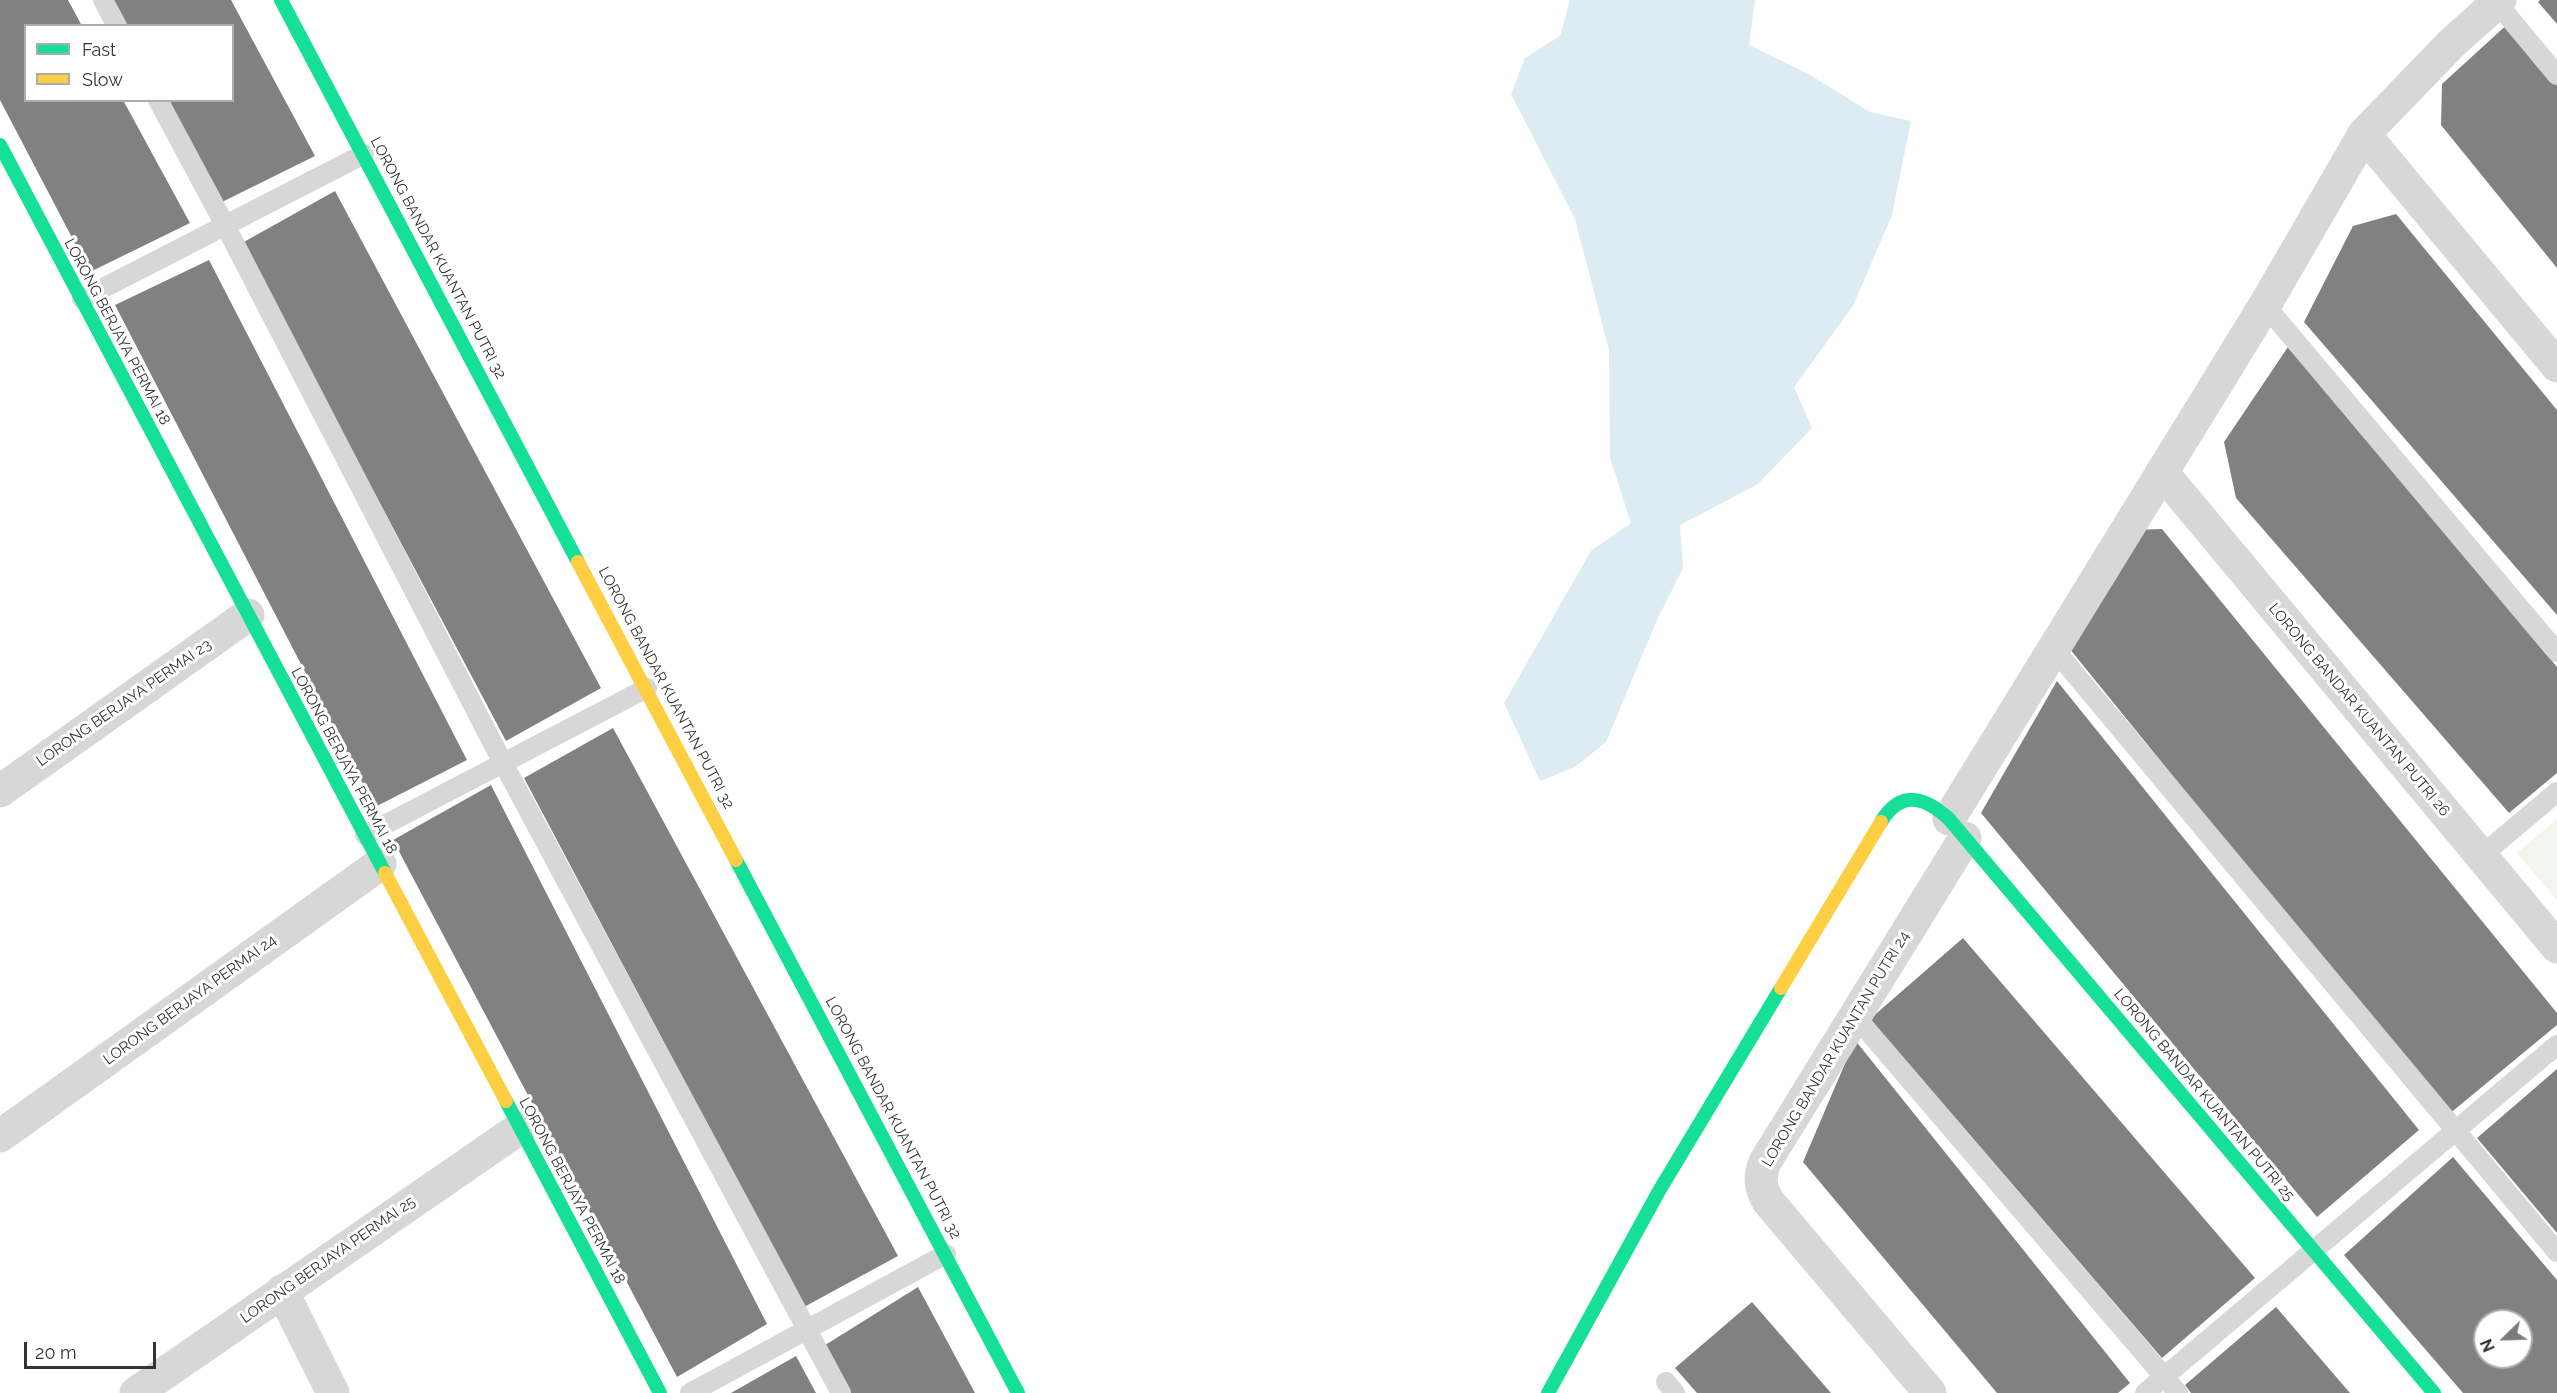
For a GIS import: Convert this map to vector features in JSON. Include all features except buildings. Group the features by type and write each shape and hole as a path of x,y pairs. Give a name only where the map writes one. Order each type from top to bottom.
{"street":[{"name":"LORONG BANDAR KUANTAN PUTRI 32","path":"281,0 1018,1393"},
{"name":"LORONG BANDAR KUANTAN PUTRI 24","path":"1930,1393 1768,1201 1761,1189 1760,1175 1765,1162 1855,1016 2054,649 2265,305 2364,134 2451,44 2498,2"},
{"path":"2364,134 2557,366"},
{"name":"LORONG BERJAYA PERMAI 18","path":"0,145 660,1393"},
{"name":"LORONG BANDAR KUANTAN PUTRI 26","path":"2162,472 2557,947"},
{"name":"LORONG BERJAYA PERMAI 23","path":"0,791 248,615"},
{"name":"LORONG BANDAR KUANTAN PUTRI 25","path":"1548,1393 1659,1191 1886,814 1896,804 1910,799 1925,800 1957,828 2434,1393"},
{"name":"LORONG BERJAYA PERMAI 24","path":"0,1136 380,864"},
{"name":"LORONG BERJAYA PERMAI 25","path":"136,1393 520,1128"},
{"path":"282,1291 333,1393"}],"lane":[{"path":"103,0 116,24"},
{"path":"2498,2 2557,75"},
{"path":"159,102 503,763 841,1393"},
{"path":"82,299 364,154"},
{"path":"2265,305 2557,652"},
{"path":"2054,649 2557,1252"},
{"path":"364,835 647,688"},
{"path":"2481,856 2557,792"},
{"path":"1855,1016 2178,1393"},
{"path":"2145,1393 2557,1045"},
{"path":"690,1393 946,1254"}],"shaded area":[{"path":"1570,0 1755,0 1749,45 1810,75 1870,112 1911,121 1892,215 1853,306 1794,387 1812,428 1758,484 1680,525 1683,568 1657,620 1606,742 1575,767 1540,781 1504,703 1591,551 1631,523 1610,458 1609,350 1575,219 1511,94 1525,58 1560,36"},
{"path":"2557,819 2557,900 2517,853"}],"traffic: fast":[{"path":"281,0 578,562"},
{"path":"0,145 385,873"},
{"path":"1881,822 1897,805 1914,800 1931,806 1949,819 2434,1393"},
{"path":"736,860 1018,1393"},
{"path":"1548,1393 1659,1191 1781,988"},
{"path":"506,1101 660,1393"}],"traffic: slow":[{"path":"578,562 736,860"},
{"path":"1781,988 1881,822"},
{"path":"385,873 506,1101"}]}
